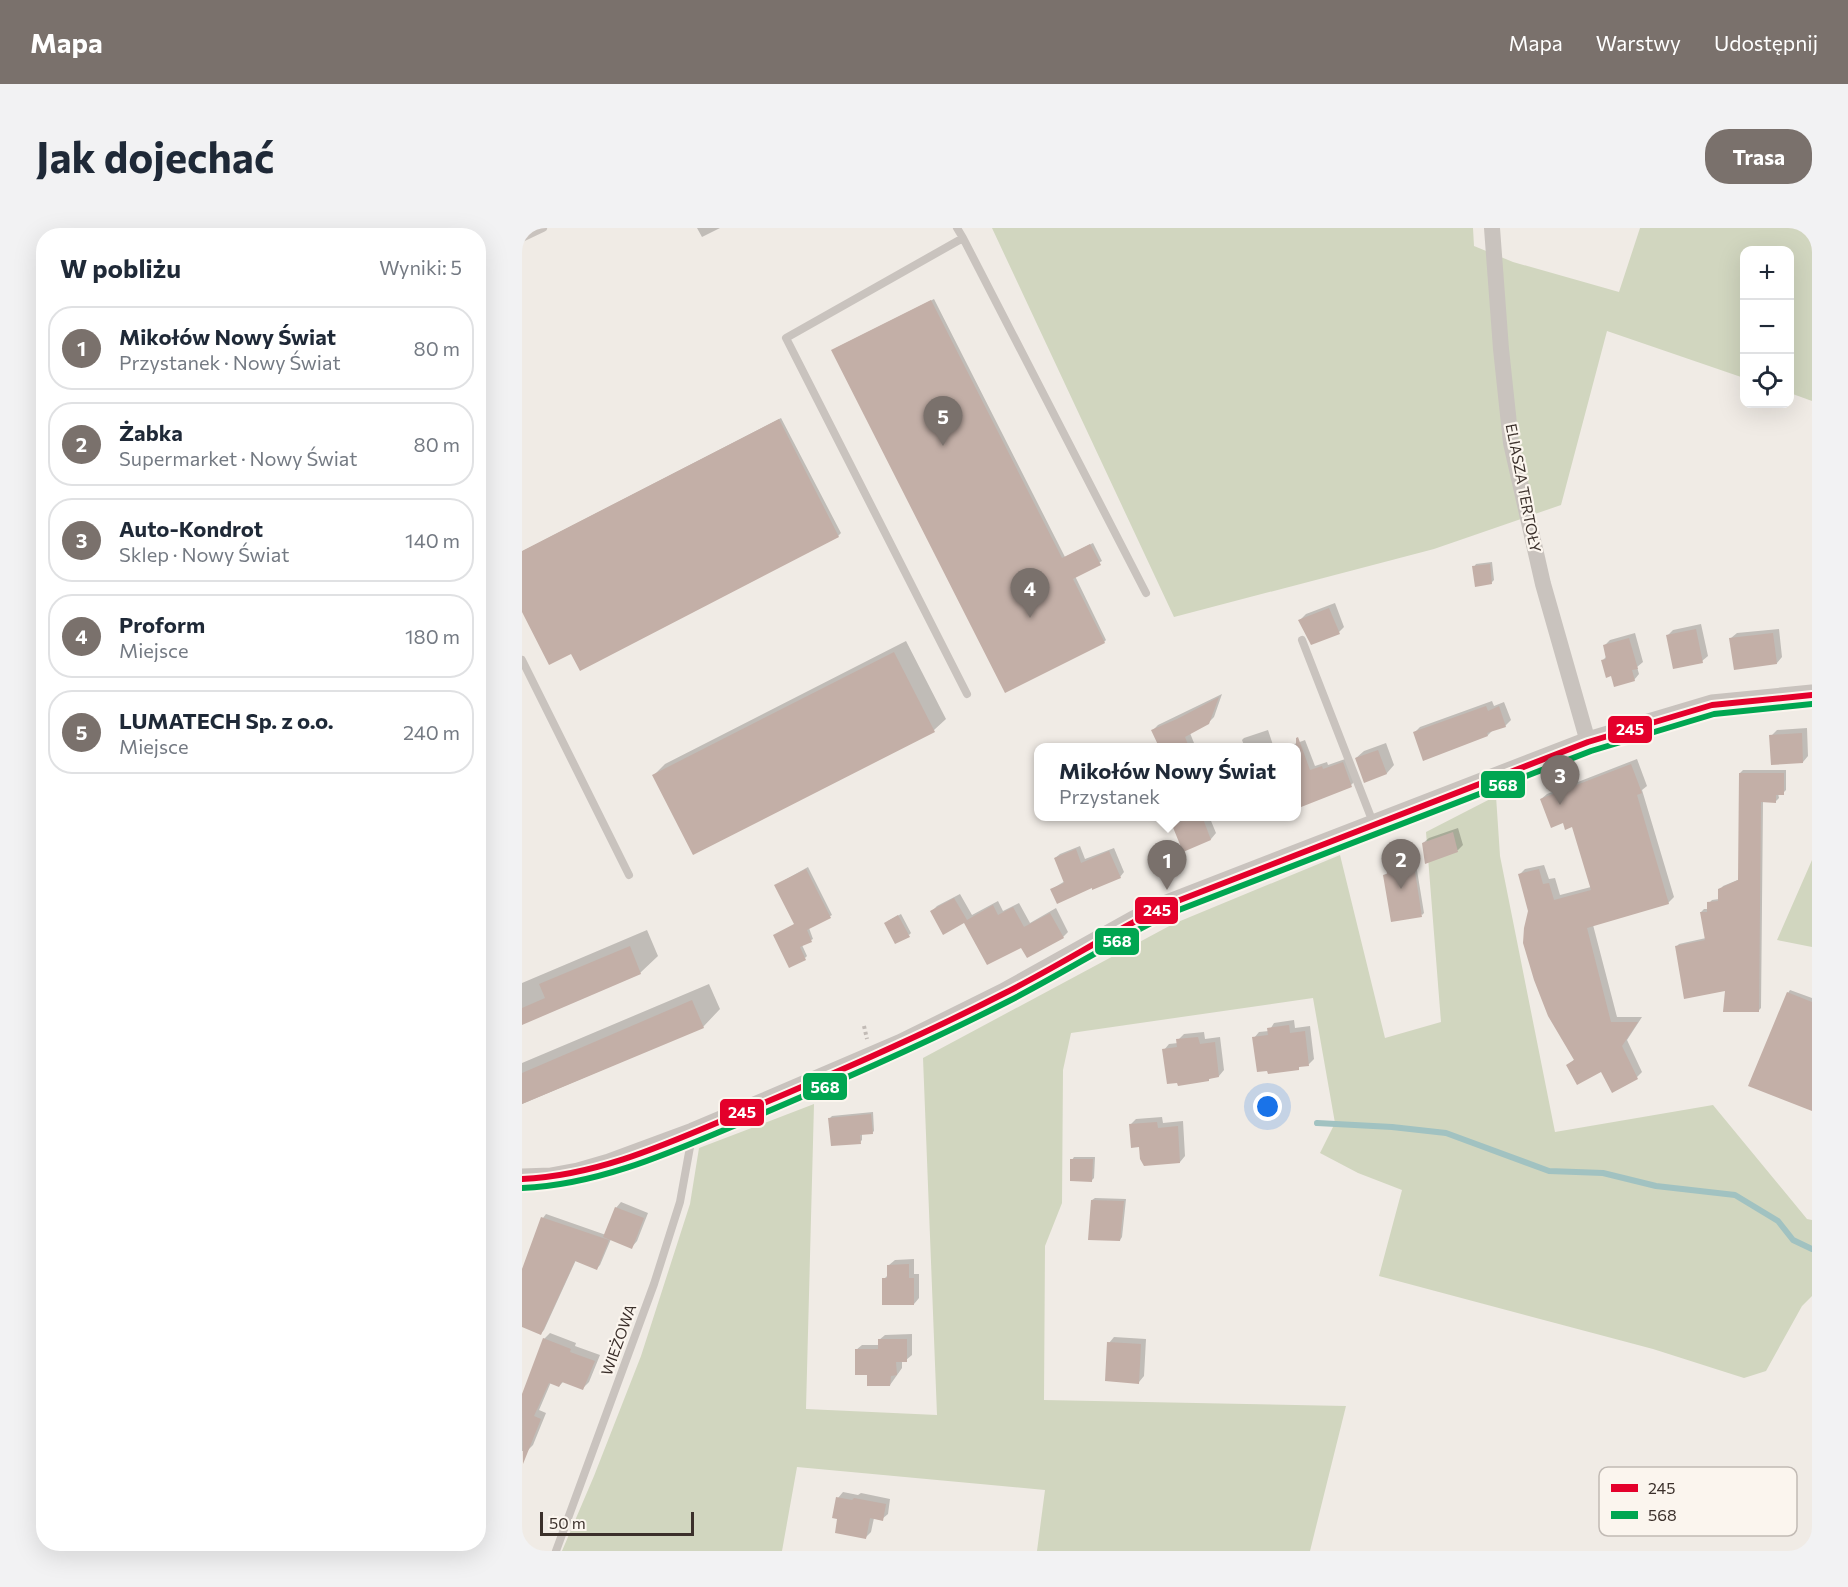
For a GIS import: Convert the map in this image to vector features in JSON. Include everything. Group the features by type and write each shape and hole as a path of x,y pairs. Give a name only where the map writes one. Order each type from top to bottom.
{"street":[{"name":"ELIASZA TERTOŁY","path":"1492,228 1501,350 1511,442 1543,585 1588,742"},
{"path":"522,1179 551,1178 578,1173 693,1133 902,1044 1005,993 1167,905 1588,742 1712,705 1812,694"}],"lane":[{"path":"522,238 543,228"},
{"path":"957,228 1146,593"},
{"path":"963,238 786,338 967,694"},
{"path":"1302,640 1374,825"},
{"path":"522,660 629,875"},
{"name":"WIEŻOWA","path":"556,1551 654,1284 680,1202 693,1133"}],"green space":[{"path":"992,228 1473,228 1474,246 1513,262 1619,292 1640,228 1812,228 1812,401 1794,394 1794,246 1740,246 1740,377 1607,331 1561,505 1434,549 1174,617"},
{"path":"1496,796 1500,856 1555,1132 1713,1105 1807,1219 1812,1220 1812,1296 1802,1306 1766,1371 1744,1378 1653,1349 1379,1276 1402,1190 1358,1173 1320,1153 1335,1123 1313,998 1071,1033 1063,1070 1062,1203 1045,1246 1044,1400 1346,1406 1310,1551 1037,1551 1045,1490 797,1467 782,1551 562,1551 641,1356 690,1204 699,1148 814,1104 806,1409 937,1415 923,1058 1173,924 1340,855 1385,1038 1441,1022 1426,832"},
{"path":"1812,860 1812,947 1777,940"}],"building":[{"path":"931,300 1062,558 1090,544 1101,565 1073,579 1105,643 1005,693 831,350"},
{"path":"779,419 839,537 580,671 571,654 549,665 522,612 522,551"},
{"path":"1490,564 1492,584 1475,587 1472,566"},
{"path":"1329,608 1340,634 1311,645 1298,620"},
{"path":"1696,629 1703,663 1673,669 1666,635"},
{"path":"1773,633 1777,664 1734,670 1729,638"},
{"path":"1629,638 1638,669 1632,670 1635,681 1614,687 1611,676 1606,678 1601,660 1606,659 1603,645"},
{"path":"894,652 935,732 693,855 652,775"},
{"path":"1219,697 1209,724 1185,737 1187,743 1157,743 1151,730"},
{"path":"1486,706 1488,711 1499,706 1506,727 1423,761 1413,732"},
{"path":"1802,733 1803,763 1771,765 1769,735"},
{"path":"1301,745 1310,770 1322,766 1323,769 1343,762 1352,787 1301,807"},
{"path":"1378,750 1387,774 1364,783 1355,758"},
{"path":"1631,764 1642,793 1637,795 1669,904 1587,928 1611,1022 1638,1022 1622,1046 1638,1079 1612,1093 1601,1072 1577,1085 1566,1065 1574,1060 1548,1016 1523,943 1528,911 1518,874 1539,869 1543,884 1549,883 1554,900 1591,890 1572,827 1565,830 1563,823 1551,828 1540,799"},
{"path":"1739,773 1784,773 1784,795 1776,795 1776,803 1761,802 1759,1012 1723,1012 1725,991 1684,999 1675,946 1705,940 1700,912 1707,912 1707,902 1718,901 1718,889 1738,880"},
{"path":"1182,821 1204,821 1211,840 1183,852 1172,825"},
{"path":"1453,832 1458,852 1425,864 1422,843"},
{"path":"1076,849 1081,863 1109,851 1121,878 1057,904 1050,889 1064,883 1054,858"},
{"path":"1413,859 1422,917 1391,922 1383,875 1387,874 1386,864"},
{"path":"806,869 831,918 807,930 812,942 800,947 806,960 789,968 773,935 794,924 774,885"},
{"path":"954,898 967,920 993,905 998,915 1013,907 1024,927 1050,913 1064,938 1027,958 1021,948 987,965 964,923 943,935 930,911"},
{"path":"898,915 910,937 895,944 884,923"},
{"path":"630,946 641,974 522,1025 522,1008 545,998 539,984"},
{"path":"1787,992 1812,1002 1812,1111 1748,1086"},
{"path":"692,1000 704,1028 522,1104 522,1073"},
{"path":"1289,1025 1290,1033 1305,1031 1309,1066 1299,1067 1299,1070 1268,1074 1267,1071 1257,1072 1252,1037 1268,1035 1267,1028"},
{"path":"1198,1037 1200,1044 1215,1042 1219,1077 1178,1086 1177,1083 1167,1084 1162,1049 1177,1047 1176,1039"},
{"path":"871,1114 873,1134 860,1135 861,1144 831,1146 828,1118"},
{"path":"1157,1122 1158,1128 1178,1126 1180,1163 1144,1166 1140,1159 1139,1147 1131,1148 1129,1124"},
{"path":"1070,1159 1093,1159 1092,1182 1070,1181"},
{"path":"1091,1200 1124,1201 1120,1241 1088,1240"},
{"path":"615,1207 644,1218 632,1249 603,1237"},
{"path":"541,1217 609,1240 597,1270 575,1261 541,1335 522,1327 522,1269"},
{"path":"909,1264 909,1278 914,1278 914,1305 882,1305 882,1278 887,1278 887,1265"},
{"path":"543,1338 571,1349 570,1352 595,1361 583,1390 562,1382 559,1387 549,1383 534,1416 541,1419 523,1464 522,1394"},
{"path":"878,1339 907,1339 907,1362 896,1362 897,1375 891,1376 890,1386 867,1386 867,1375 855,1375 855,1349 878,1349"},
{"path":"1107,1342 1141,1344 1139,1384 1105,1381"},
{"path":"836,1497 886,1504 883,1521 870,1518 866,1539 835,1533 837,1519 832,1518"}],"waterway":[{"path":"1317,1123 1392,1127 1446,1133 1549,1171 1603,1173 1656,1186 1735,1195 1778,1221 1793,1240 1812,1249"}],"transit line":[{"name":"245","path":"522,1179 550,1177 606,1165 686,1136 938,1026 1024,983 1167,905 1588,742 1712,705 1812,695"},
{"name":"568","path":"522,1188 551,1186 607,1174 689,1145 942,1034 1028,991 1171,913 1591,751 1714,714 1812,704"}],"place":[{"name":"LUMATECH Sp. z o.o.","path":"943,446"},
{"name":"Proform","path":"1030,618"},
{"name":"Auto-Kondrot","path":"1560,805"},
{"name":"Żabka","path":"1401,889"},
{"name":"Mikołów Nowy Świat","path":"1167,890"}]}
